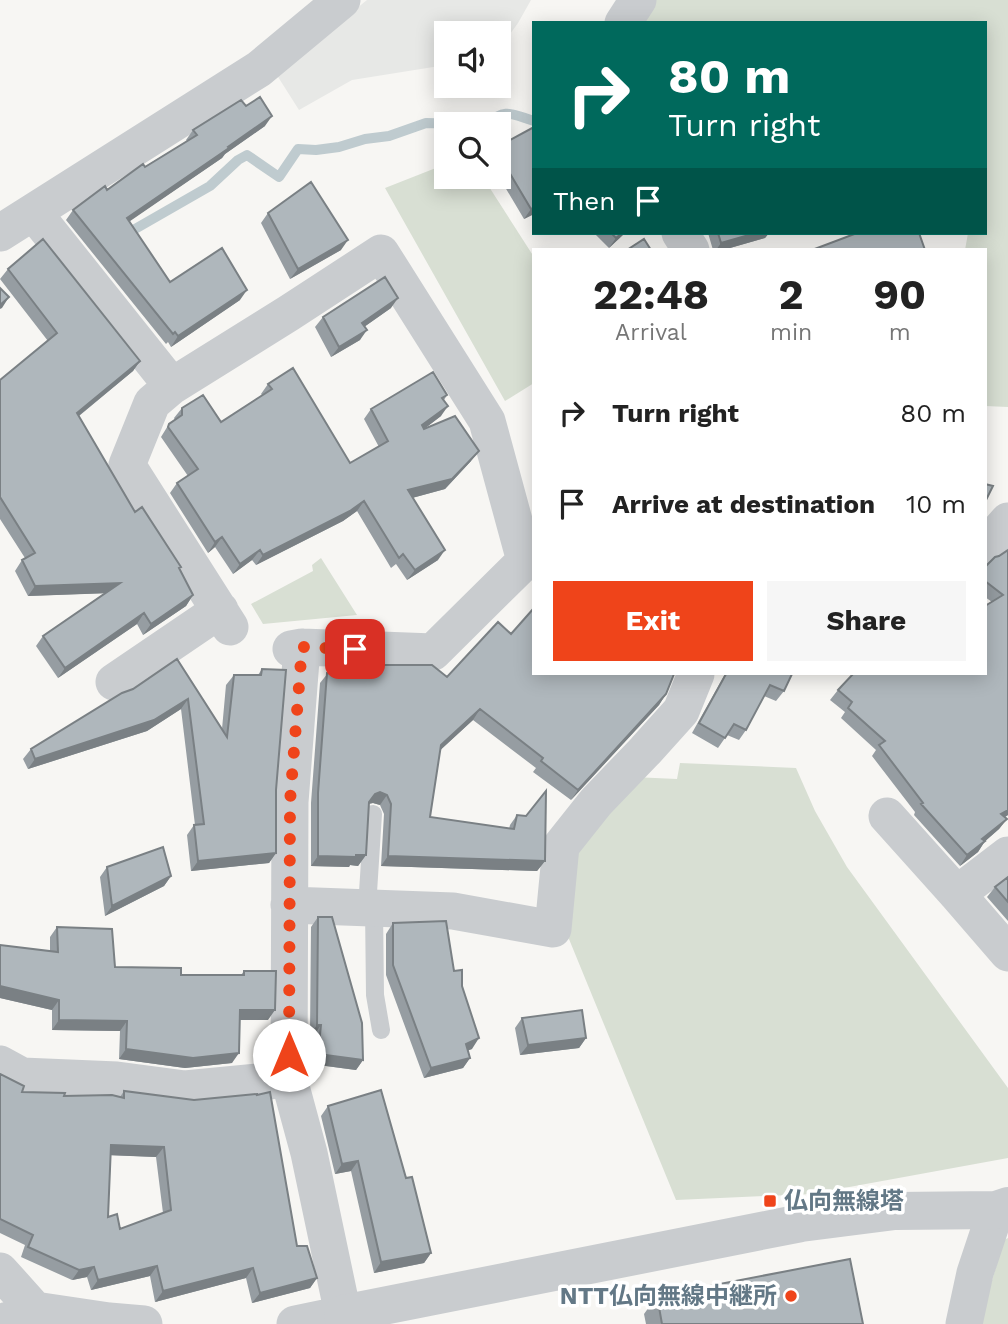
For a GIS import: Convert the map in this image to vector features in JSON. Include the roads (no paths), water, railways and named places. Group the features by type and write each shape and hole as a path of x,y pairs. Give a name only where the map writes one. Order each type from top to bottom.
{"street":[{"path":"0,233 259,69 342,0"},
{"path":"624,21 638,0"},
{"path":"34,213 172,386"},
{"path":"114,682 225,619 127,465 152,403 172,386 381,253 487,421 526,561 433,652 297,648 290,802 289,1079 309,1153 344,1319"},
{"path":"289,905 453,911 553,929 561,846 596,803 681,710 696,675"},
{"path":"887,816 1008,953"},
{"path":"957,894 1008,855"},
{"path":"0,1064 22,1076 117,1080 185,1089 289,1079"},
{"path":"295,1324 344,1319 801,1223 895,1211 1002,1208 975,1273 964,1324"},
{"path":"0,1271 35,1310"},
{"path":"0,1322 35,1310 144,1324"}],"lane":[{"path":"373,814 370,908 375,995 381,1030"}],"waterway":[{"path":"511,114 532,120"},
{"path":"123,234 210,186 247,155 279,177 298,149 339,147 365,139 389,136 426,123 434,123"}],"place":[{"name":"仏向無線塔","path":"770,1201"},
{"name":"NTT仏向無線中継所","path":"791,1296"}]}
